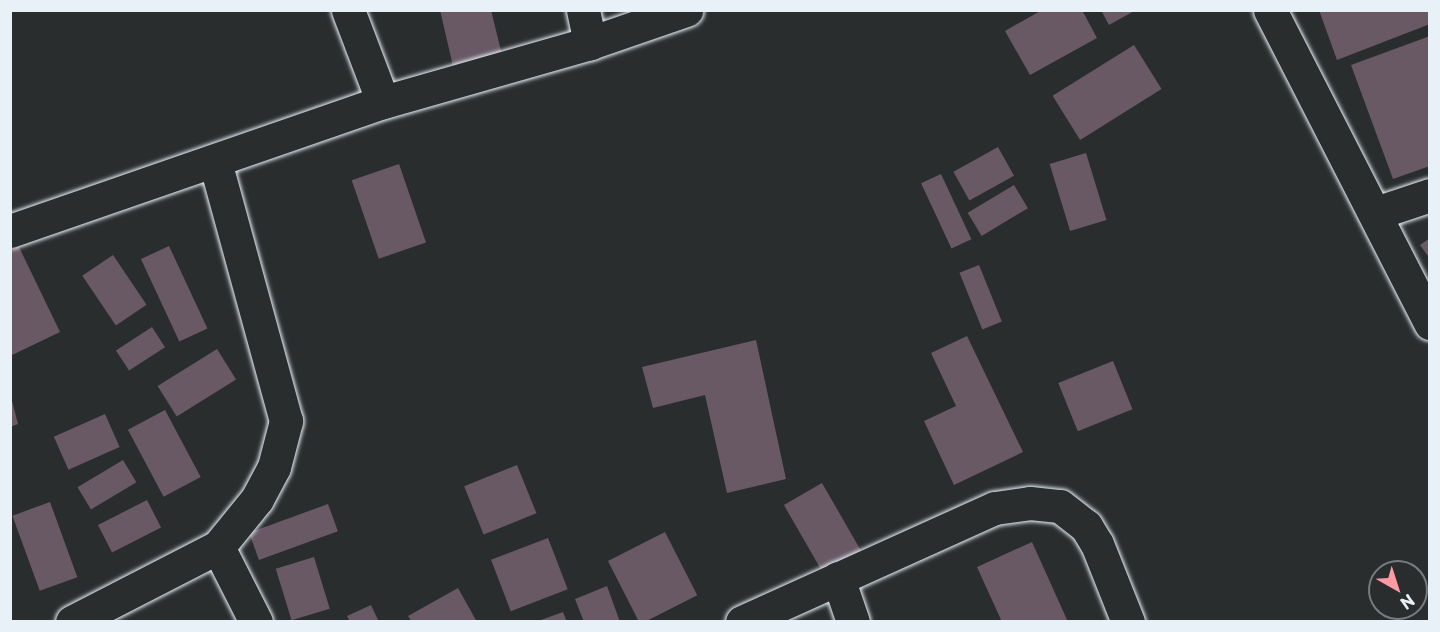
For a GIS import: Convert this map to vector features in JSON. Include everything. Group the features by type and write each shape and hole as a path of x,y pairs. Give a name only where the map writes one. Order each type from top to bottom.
{"street":[{"path":"348,10 383,102"},
{"path":"584,10 590,43"},
{"path":"10,231 383,102 590,43 686,10"},
{"path":"1270,10 1376,213 1430,323"},
{"path":"72,621 218,547 266,483 274,467 286,421 214,162"},
{"path":"1376,213 1430,195"},
{"path":"742,621 995,508 1030,503 1060,507 1086,526 1097,544 1128,621"},
{"path":"218,547 256,621"},
{"path":"838,578 853,621"}],"building":[{"path":"440,10 491,10 502,55 453,66"},
{"path":"1042,10 1082,10 1097,38 1030,75 1005,31"},
{"path":"1101,10 1136,10 1109,25"},
{"path":"1319,10 1430,10 1430,24 1337,60"},
{"path":"1430,36 1430,166 1393,179 1351,65"},
{"path":"1134,45 1162,89 1080,140 1053,96"},
{"path":"998,147 1014,176 969,201 953,172"},
{"path":"1086,153 1106,220 1070,231 1050,164"},
{"path":"399,164 426,242 379,259 352,180"},
{"path":"941,174 971,239 951,249 921,183"},
{"path":"1014,185 1028,208 982,236 968,213"},
{"path":"1430,238 1430,259 1420,245"},
{"path":"169,246 207,328 179,342 141,259"},
{"path":"19,247 60,332 10,356 10,251"},
{"path":"113,255 147,305 116,325 82,276"},
{"path":"979,265 1002,322 982,329 960,273"},
{"path":"152,327 165,347 129,371 116,350"},
{"path":"967,336 1023,452 954,485 924,421 956,406 931,353"},
{"path":"756,340 786,479 727,493 705,395 653,408 642,367"},
{"path":"217,349 236,380 177,417 158,386"},
{"path":"1113,361 1132,409 1078,431 1058,383"},
{"path":"10,398 18,424 10,427"},
{"path":"165,410 201,477 164,497 128,430"},
{"path":"105,414 120,447 68,470 54,437"},
{"path":"123,460 136,482 91,510 78,487"},
{"path":"517,465 536,513 484,535 464,486"},
{"path":"822,483 864,555 825,577 784,505"},
{"path":"147,500 161,528 112,553 98,525"},
{"path":"50,502 77,577 40,591 12,516"},
{"path":"328,504 338,531 259,560 249,533"},
{"path":"665,532 697,595 645,622 639,622 608,561"},
{"path":"548,538 568,589 511,611 491,560"},
{"path":"1032,542 1068,622 1002,622 977,567"},
{"path":"314,557 330,609 292,620 276,569"},
{"path":"607,586 620,622 584,622 575,599"},
{"path":"458,588 477,622 412,622 408,616"},
{"path":"371,605 379,622 350,622 347,616"},
{"path":"563,612 567,622 538,622 538,621"}]}
